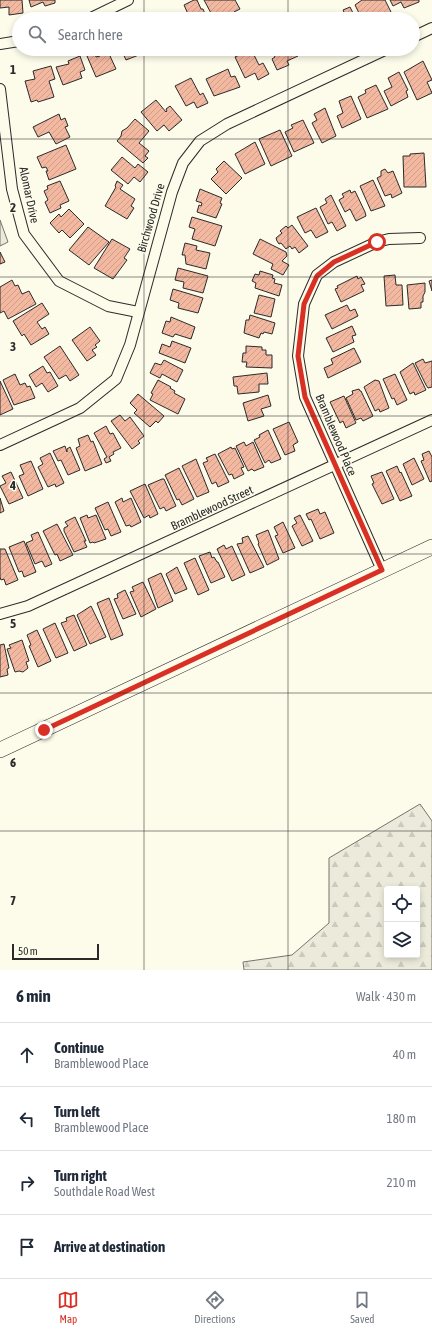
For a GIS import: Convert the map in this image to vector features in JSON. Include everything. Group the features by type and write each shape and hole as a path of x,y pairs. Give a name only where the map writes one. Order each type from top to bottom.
{"main road":[{"path":"0,750 432,547"}],"street":[{"path":"103,12 128,0"},
{"path":"420,34 432,28"},
{"path":"0,44 12,42"},
{"name":"Birchwood Drive","path":"0,445 80,408 116,379 130,345 172,192 183,164 200,141 227,124 372,56"},
{"name":"Alomar Drive","path":"0,89 12,189 24,234 59,281 108,306 138,312"},
{"name":"Bramblewood Place","path":"382,570 305,397 298,356 304,304 317,276 334,262 377,242 389,239 420,238"},
{"name":"Bramblewood Street","path":"0,614 28,606 335,466 432,420"}],"green space":[{"path":"0,220 8,242 0,246"},
{"path":"420,804 432,821 432,970 244,970 243,962 292,955 329,923 329,858"}],"building":[{"path":"0,0 22,0 23,12 12,12 12,15 9,15 9,7 0,8"},
{"path":"29,0 55,0 55,3 45,6 43,2 31,7"},
{"path":"197,0 201,9 203,9 204,12 187,12 184,5"},
{"path":"204,0 235,0 240,9 234,12 210,12"},
{"path":"362,0 385,0 391,12 358,12 355,5"},
{"path":"390,0 419,0 419,2 404,8 401,2 393,6"},
{"path":"350,7 352,12 344,12 343,10"},
{"path":"80,56 85,70 80,72 82,78 63,85 56,67 69,64 68,61"},
{"path":"87,56 110,56 116,69 96,77"},
{"path":"124,56 136,56 126,60"},
{"path":"254,56 259,65 263,63 269,74 258,80 255,73 245,78 235,57"},
{"path":"298,56 287,61 289,65 277,70 272,59 275,57"},
{"path":"423,61 432,80 427,82 432,93 417,100 404,72"},
{"path":"51,66 55,79 49,81 54,97 38,102 37,100 31,102 25,81 35,79 33,71"},
{"path":"228,69 231,77 235,76 240,87 214,96 206,79"},
{"path":"399,72 408,90 406,91 408,97 391,106 384,91 392,87 388,78"},
{"path":"191,78 200,95 203,93 208,103 197,108 194,102 186,106 175,86"},
{"path":"376,85 388,109 367,118 358,97 366,93 365,90"},
{"path":"351,96 361,119 342,128 337,116 343,113 339,101"},
{"path":"156,100 166,112 166,109 170,106 182,120 169,131 164,125 157,131 141,112"},
{"path":"325,108 336,136 322,143 312,123 317,120 314,114"},
{"path":"59,114 61,120 65,118 68,126 65,127 70,137 56,144 49,132 38,137 33,127"},
{"path":"135,119 149,131 139,143 149,151 145,156 148,158 143,163 117,141 121,136 122,131"},
{"path":"303,120 314,143 294,152 285,132 293,128 291,125"},
{"path":"280,130 292,156 271,166 259,139"},
{"path":"255,142 265,164 245,174 235,154"},
{"path":"66,145 76,169 49,180 46,167 42,168 37,157"},
{"path":"424,153 426,187 404,187 403,156"},
{"path":"122,157 135,168 138,164 148,172 140,182 134,177 128,184 111,170"},
{"path":"224,161 242,178 226,194 211,179 218,172 216,169"},
{"path":"385,169 388,173 393,171 402,193 392,198 391,194 385,196 377,178 381,176 381,171"},
{"path":"373,180 385,206 371,211 360,186"},
{"path":"60,181 69,201 60,205 61,208 50,213 45,202 48,200 44,191 48,189 47,186"},
{"path":"117,181 123,185 120,189 135,199 131,206 134,208 127,219 105,206 116,187"},
{"path":"200,189 222,198 220,203 222,204 216,218 197,212 199,205 201,206 202,203 196,201"},
{"path":"350,190 351,193 355,191 366,216 356,221 350,209 345,212 339,200 344,197 342,194"},
{"path":"331,195 346,226 337,231 332,222 328,224 320,207 327,203 325,199"},
{"path":"316,208 328,232 316,238 311,230 305,233 297,217"},
{"path":"69,209 84,224 70,238 62,230 59,233 50,223 59,214 61,217"},
{"path":"192,217 222,226 215,246 192,239 195,229 189,227"},
{"path":"292,225 308,246 299,253 295,247 292,249 290,246 286,249 281,243 279,244 276,238 282,233 280,231 286,226 288,228"},
{"path":"88,227 109,242 89,265 69,250"},
{"path":"112,239 130,249 124,258 127,260 113,279 94,268"},
{"path":"260,239 286,252 287,256 282,261 289,265 283,275 271,269 273,264 253,254"},
{"path":"185,243 197,246 196,250 210,253 206,269 186,264 185,255 182,255"},
{"path":"0,252 5,262 0,264"},
{"path":"178,268 208,276 203,293 183,288 184,282 175,280"},
{"path":"260,271 273,275 272,278 275,279 274,283 282,285 279,296 255,288 256,283 252,281 255,274 259,275"},
{"path":"395,275 396,285 402,285 403,305 386,306 384,276"},
{"path":"357,276 358,279 361,277 365,284 361,285 364,291 341,302 335,289 338,288 337,286"},
{"path":"12,280 15,286 18,285 22,294 29,291 36,304 8,319 4,311 0,313 0,287"},
{"path":"432,280 432,291 429,281"},
{"path":"425,283 425,292 423,302 421,302 421,308 409,309 407,285"},
{"path":"173,289 203,298 198,313 178,308 179,303 170,300"},
{"path":"259,295 275,299 271,317 254,313"},
{"path":"42,303 49,314 37,322 42,329 45,327 49,334 31,345 24,334 22,336 13,321"},
{"path":"347,305 350,311 355,309 358,316 332,329 325,315"},
{"path":"250,315 275,323 272,334 264,332 263,334 261,333 259,338 244,333 246,320 249,320"},
{"path":"171,317 195,327 191,339 175,334 173,337 162,333 166,321 170,322"},
{"path":"352,326 356,335 352,336 354,342 333,352 326,338"},
{"path":"90,327 100,341 95,345 97,347 92,350 96,355 87,361 72,340"},
{"path":"172,341 191,348 185,363 159,353 162,344 170,347"},
{"path":"60,346 79,375 70,381 66,375 59,379 44,357"},
{"path":"246,346 262,347 262,350 266,350 266,355 272,355 272,368 246,367 247,362 242,362 243,353 246,353"},
{"path":"354,348 361,362 328,378 324,368 333,364 331,359"},
{"path":"423,359 425,363 432,361 432,387 428,388 415,363"},
{"path":"164,360 183,370 177,382 162,374 160,378 150,373 155,363 161,365"},
{"path":"413,363 426,390 415,395 414,392 410,394 400,372"},
{"path":"43,366 47,373 50,372 58,386 48,392 42,383 36,387 29,375"},
{"path":"267,373 268,384 259,384 259,392 238,394 237,386 234,386 233,377"},
{"path":"15,374 20,385 25,383 27,387 30,386 35,398 14,405 3,380"},
{"path":"395,374 407,400 397,405 394,398 392,399 383,379"},
{"path":"158,380 171,387 170,388 175,391 174,393 185,399 178,414 150,400 153,394 151,393"},
{"path":"375,380 379,381 389,408 380,412 379,409 375,411 364,387"},
{"path":"0,381 13,409 0,415"},
{"path":"359,389 373,416 363,421 361,418 356,420 346,398 353,394 352,391"},
{"path":"138,394 164,416 158,423 156,421 150,427 134,413 137,410 130,403"},
{"path":"268,395 271,406 261,409 264,416 248,421 243,403"},
{"path":"344,396 356,423 346,428 343,421 340,423 330,402"},
{"path":"120,415 125,421 130,417 144,436 138,441 140,443 132,449 111,421"},
{"path":"289,422 298,442 293,445 295,451 285,455 273,429"},
{"path":"106,426 110,434 113,433 121,448 113,452 114,454 109,457 111,461 106,463 104,459 107,457 94,433"},
{"path":"268,430 281,459 271,463 269,460 265,463 254,440"},
{"path":"88,435 91,442 93,441 102,464 85,471 76,448 80,446 78,439"},
{"path":"244,442 246,446 253,442 264,467 254,471 252,469 248,471 236,446"},
{"path":"65,446 67,452 67,449 70,447 80,470 68,475 61,460 58,461 53,451"},
{"path":"231,447 232,449 235,448 244,467 241,468 244,474 234,479 232,474 229,475 218,454"},
{"path":"429,451 432,457 432,481 430,482 421,461 424,460 422,454"},
{"path":"50,453 64,483 56,487 55,484 48,487 38,467 43,464 40,458"},
{"path":"215,454 229,482 218,487 216,482 212,484 203,463 208,461 206,458"},
{"path":"414,458 424,479 412,485 403,464"},
{"path":"196,459 209,492 197,497 182,466"},
{"path":"31,461 43,489 28,496 19,476 24,474 20,465"},
{"path":"397,466 412,496 400,501 386,471"},
{"path":"179,468 194,499 182,505 179,499 177,500 165,475"},
{"path":"11,472 23,498 9,504 0,486 6,483 2,476"},
{"path":"382,472 394,499 382,504 372,484 374,483 371,476"},
{"path":"164,479 176,506 166,511 164,507 160,509 148,485"},
{"path":"145,484 158,514 150,518 149,515 144,518 130,491"},
{"path":"0,498 4,511 0,513"},
{"path":"122,498 123,502 131,498 141,522 131,527 130,525 126,526 115,502"},
{"path":"108,502 121,532 111,536 108,529 105,530 95,508"},
{"path":"318,509 320,514 325,512 334,533 320,539 311,519 309,520 306,514"},
{"path":"87,515 88,518 96,515 106,539 90,543 80,518"},
{"path":"300,515 313,541 302,546 292,526 297,523 294,518"},
{"path":"75,517 86,541 84,541 87,547 74,552 64,528 68,526 65,522"},
{"path":"283,522 295,548 283,553 275,536 278,535 274,527"},
{"path":"57,524 73,555 60,561 57,554 55,555 43,531"},
{"path":"268,530 279,559 267,565 258,544 256,535"},
{"path":"38,532 52,564 45,567 42,561 35,564 26,543 33,540 31,535"},
{"path":"248,536 264,567 250,573 237,544 243,543 242,538"},
{"path":"24,541 36,572 24,577 22,571 19,572 9,547"},
{"path":"224,545 226,549 232,546 245,575 232,581 217,549"},
{"path":"0,549 5,549 18,580 6,585 4,579 1,580 0,577"},
{"path":"210,552 212,558 214,557 218,562 225,577 211,583 199,556"},
{"path":"195,558 209,590 198,595 184,563"},
{"path":"177,567 187,589 175,594 166,574"},
{"path":"161,573 173,601 158,608 148,579"},
{"path":"143,582 156,609 141,617 130,592 134,591 132,587"},
{"path":"125,590 136,614 123,619 114,599 118,598 117,594"},
{"path":"109,598 123,635 111,640 97,603"},
{"path":"91,606 106,637 90,644 77,615"},
{"path":"74,615 87,645 74,651 61,623 67,621 66,618"},
{"path":"55,623 68,653 56,658 43,629"},
{"path":"37,630 51,661 38,667 29,646 31,645 27,635"},
{"path":"22,640 29,661 26,662 28,668 23,672 15,672 7,649 11,648 9,645"},
{"path":"4,644 9,668 7,669 8,675 0,677 0,645"}],"route":[{"path":"44,730 382,570 318,430 305,397 298,356 304,304 317,276 334,262 377,242"}]}
